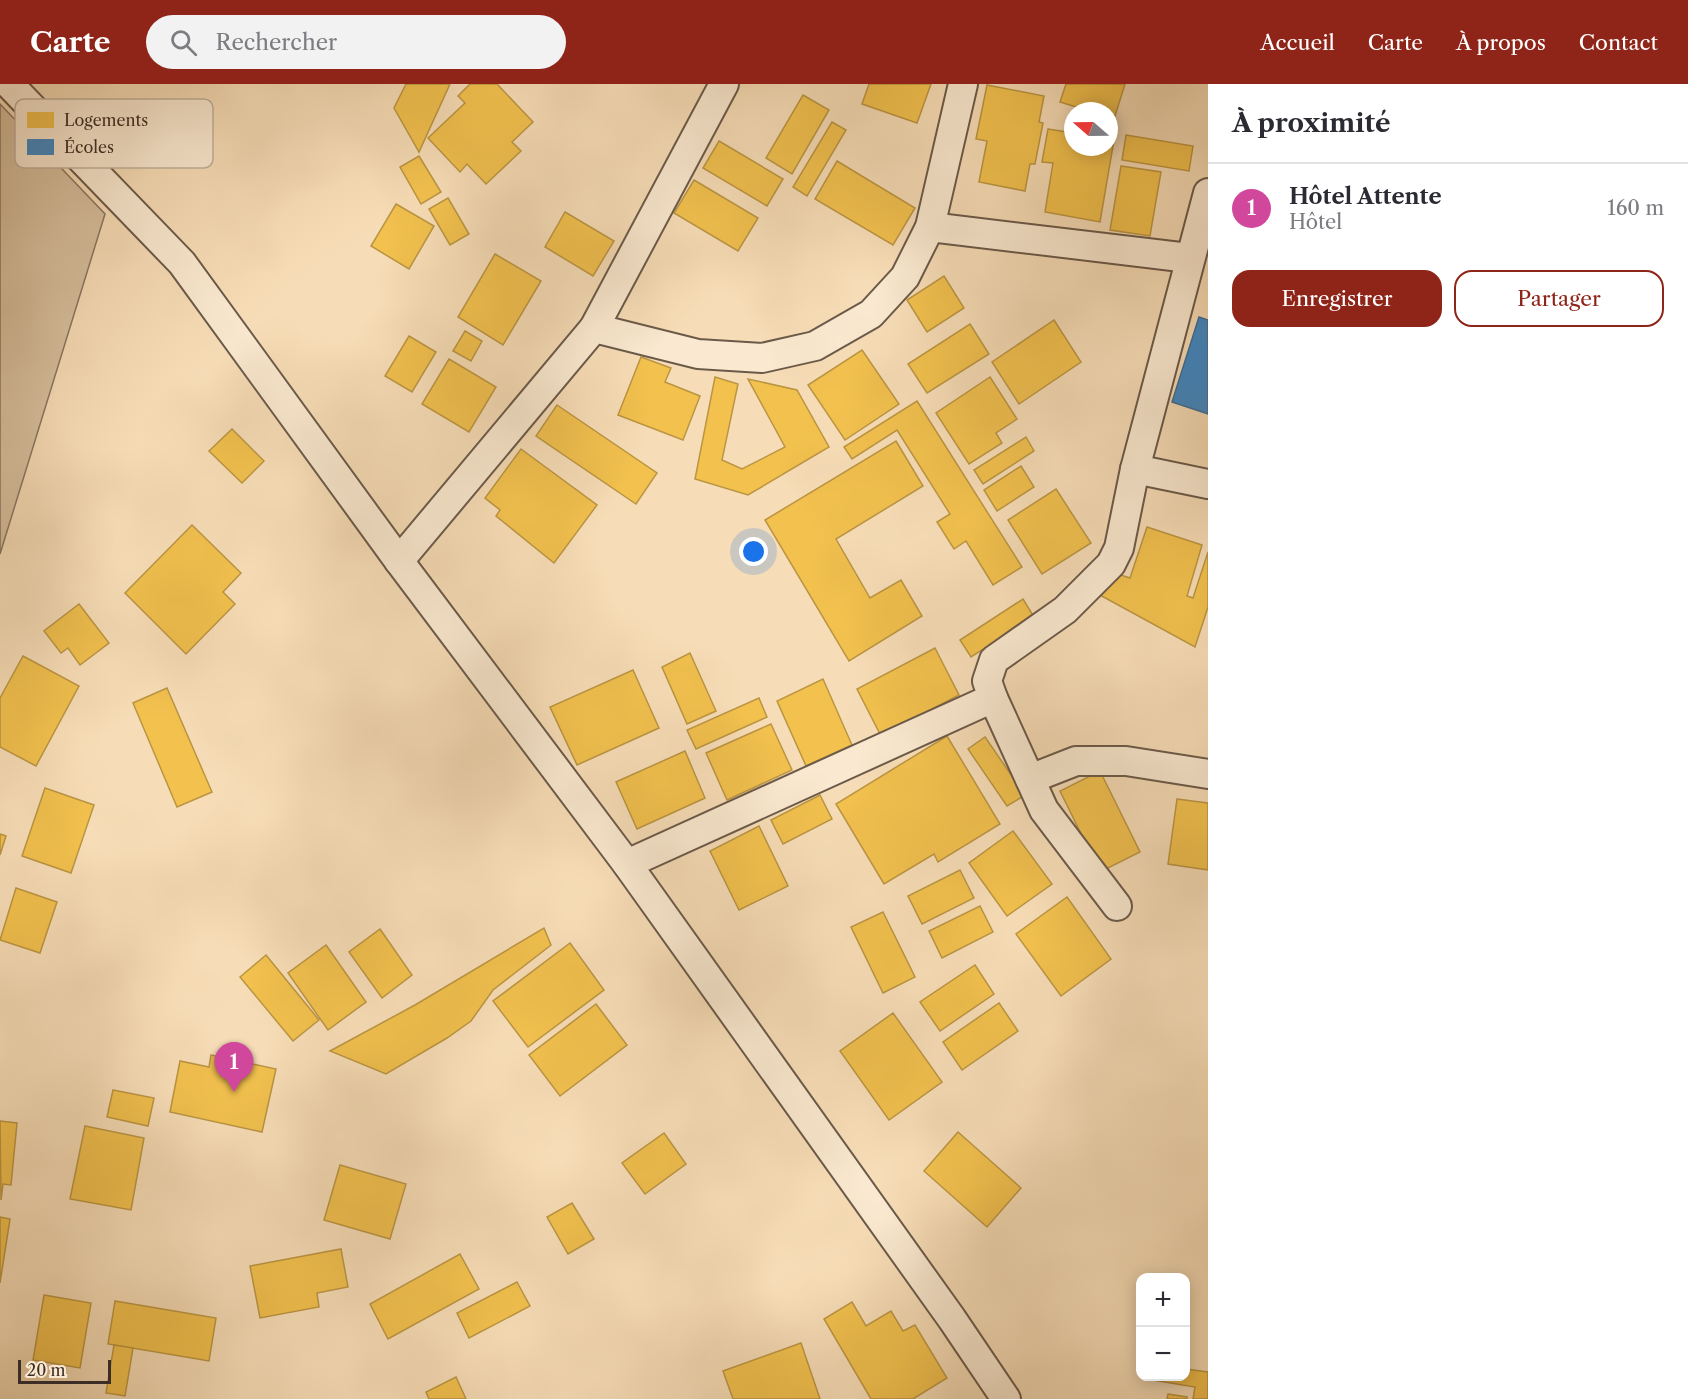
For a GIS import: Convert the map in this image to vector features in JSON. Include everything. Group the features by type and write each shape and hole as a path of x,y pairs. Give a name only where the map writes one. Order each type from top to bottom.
{"street":[{"path":"9,84 23,99"},
{"path":"399,561 594,328 724,84"},
{"path":"594,328 698,354 762,358 815,346 872,314 905,277 930,227 963,84"},
{"path":"90,168 182,263 399,561 627,864 945,1309 1006,1399"},
{"path":"1117,906 1044,810 987,681 994,660 1065,610 1111,564 1119,548 1135,469 1208,193"},
{"path":"930,227 1189,258"},
{"path":"1135,469 1208,484"},
{"path":"627,864 993,698"},
{"path":"1030,779 1076,761 1126,760 1208,774"}],"shaded area":[{"path":"0,104 15,120 15,168 61,168 105,214 0,554"}],"building: Logements":[{"path":"406,84 450,84 419,152 394,108"},
{"path":"470,84 497,84 533,122 512,142 521,151 486,184 467,164 460,172 428,138 465,103 458,96"},
{"path":"869,84 931,84 917,123 862,104"},
{"path":"1066,84 1125,84 1118,106 1118,102 1060,102"},
{"path":"987,85 1044,96 1039,122 1043,123 1035,164 1030,164 1025,191 979,182 987,141 976,139"},
{"path":"803,95 829,110 792,174 766,158"},
{"path":"832,122 846,130 807,196 793,187"},
{"path":"1048,129 1064,132 1064,156 1111,156 1100,222 1045,212 1053,163 1042,162"},
{"path":"1126,135 1193,146 1189,171 1122,160"},
{"path":"719,141 783,179 767,206 703,168"},
{"path":"419,156 441,192 421,204 400,167"},
{"path":"837,161 915,208 893,245 815,199"},
{"path":"1121,166 1161,172 1150,236 1110,230"},
{"path":"694,180 758,218 738,251 674,213"},
{"path":"448,198 469,234 450,245 429,209"},
{"path":"396,204 434,226 409,269 371,246"},
{"path":"565,212 614,241 593,276 545,247"},
{"path":"495,254 541,281 503,345 458,317"},
{"path":"944,276 964,308 927,332 907,300"},
{"path":"1054,320 1081,362 1019,404 992,362"},
{"path":"970,324 989,354 927,393 908,364"},
{"path":"465,331 482,341 471,361 453,351"},
{"path":"409,336 436,352 412,392 385,376"},
{"path":"862,350 899,404 845,440 808,385"},
{"path":"641,357 671,368 665,382 700,396 683,440 618,415"},
{"path":"449,359 496,387 469,432 422,404"},
{"path":"715,377 738,384 722,460 742,469 785,447 748,379 797,390 829,447 748,495 695,479"},
{"path":"990,377 1017,419 996,433 1002,443 969,464 936,413"},
{"path":"917,401 1022,567 993,585 966,541 954,549 937,522 950,514 897,430 852,459 844,447"},
{"path":"557,405 657,473 636,504 536,436"},
{"path":"232,429 264,461 242,483 209,451"},
{"path":"1026,437 1034,451 983,484 974,470"},
{"path":"896,441 923,486 836,539 870,598 901,580 922,616 849,661 765,520"},
{"path":"521,449 597,505 554,563 496,516 500,510 485,498"},
{"path":"1021,466 1034,487 997,511 984,490"},
{"path":"1056,489 1091,543 1042,574 1008,520"},
{"path":"192,525 241,573 223,592 235,604 186,654 125,593"},
{"path":"1147,527 1202,545 1187,596 1193,598 1208,552 1208,607 1195,647 1098,594 1118,574 1130,578"},
{"path":"1023,599 1034,617 971,657 960,640"},
{"path":"79,604 109,643 80,665 68,648 61,653 44,631"},
{"path":"935,648 959,695 881,736 857,689"},
{"path":"690,653 716,711 687,724 662,667"},
{"path":"23,656 79,686 36,766 0,747 0,698"},
{"path":"633,670 659,728 577,765 550,707"},
{"path":"823,679 852,745 806,766 777,701"},
{"path":"167,688 212,792 177,807 133,703"},
{"path":"759,698 767,717 696,749 687,730"},
{"path":"771,724 792,770 727,800 706,753"},
{"path":"947,736 1000,824 938,862 934,854 884,884 836,804"},
{"path":"985,737 1025,795 1007,806 968,749"},
{"path":"685,751 705,798 637,829 616,782"},
{"path":"1100,771 1140,852 1100,872 1060,791"},
{"path":"45,788 94,805 71,873 22,856"},
{"path":"820,795 832,819 783,844 771,820"},
{"path":"1177,799 1208,803 1208,870 1168,864"},
{"path":"759,826 788,886 739,910 710,851"},
{"path":"1013,831 1052,884 1007,916 969,863"},
{"path":"0,834 6,836 0,855"},
{"path":"960,870 974,898 922,924 908,896"},
{"path":"16,888 57,902 40,953 0,940"},
{"path":"1067,897 1111,959 1061,996 1016,934"},
{"path":"980,906 993,932 942,958 929,931"},
{"path":"883,912 915,977 883,993 851,927"},
{"path":"544,928 551,945 493,990 471,1021 386,1074 330,1051 415,1005"},
{"path":"380,929 412,975 382,998 349,952"},
{"path":"570,943 604,990 528,1047 493,1001"},
{"path":"326,945 366,1002 328,1030 288,973"},
{"path":"266,955 319,1020 293,1041 240,977"},
{"path":"975,965 994,994 940,1031 920,1002"},
{"path":"999,1003 1018,1031 962,1070 943,1042"},
{"path":"596,1004 627,1045 560,1096 529,1055"},
{"path":"893,1013 942,1082 889,1120 840,1051"},
{"path":"211,1055 276,1069 262,1132 170,1112 180,1061 209,1067"},
{"path":"113,1090 154,1098 148,1126 107,1117"},
{"path":"0,1121 17,1123 11,1185 3,1184 1,1200"},
{"path":"85,1126 144,1138 131,1210 70,1199"},
{"path":"958,1132 1021,1188 987,1227 924,1171"},
{"path":"664,1133 686,1164 645,1194 622,1163"},
{"path":"340,1165 406,1184 390,1239 324,1220"},
{"path":"572,1203 594,1239 568,1254 547,1217"},
{"path":"0,1217 10,1219 0,1283"},
{"path":"341,1249 348,1287 317,1293 319,1307 260,1318 250,1266"},
{"path":"460,1254 479,1289 388,1339 370,1304"},
{"path":"517,1282 530,1306 469,1338 457,1313"},
{"path":"44,1295 91,1303 80,1368 33,1360"},
{"path":"115,1301 216,1318 209,1361 108,1344"},
{"path":"852,1302 866,1326 891,1311 903,1331 915,1325 947,1378 913,1399 871,1399 824,1319"},
{"path":"801,1343 820,1399 733,1399 723,1371"},
{"path":"114,1345 133,1348 125,1396 106,1393"},
{"path":"1190,1370 1208,1372 1208,1399 1193,1399 1195,1387 1158,1381 1190,1381"},
{"path":"456,1377 466,1399 429,1399 426,1392"},
{"path":"1168,1394 1187,1397 1187,1399 1167,1399"}],"building: Écoles":[{"path":"1199,317 1208,320 1208,414 1172,402"}],"place":[{"name":"Hôtel Attente","path":"234,1092"}]}
